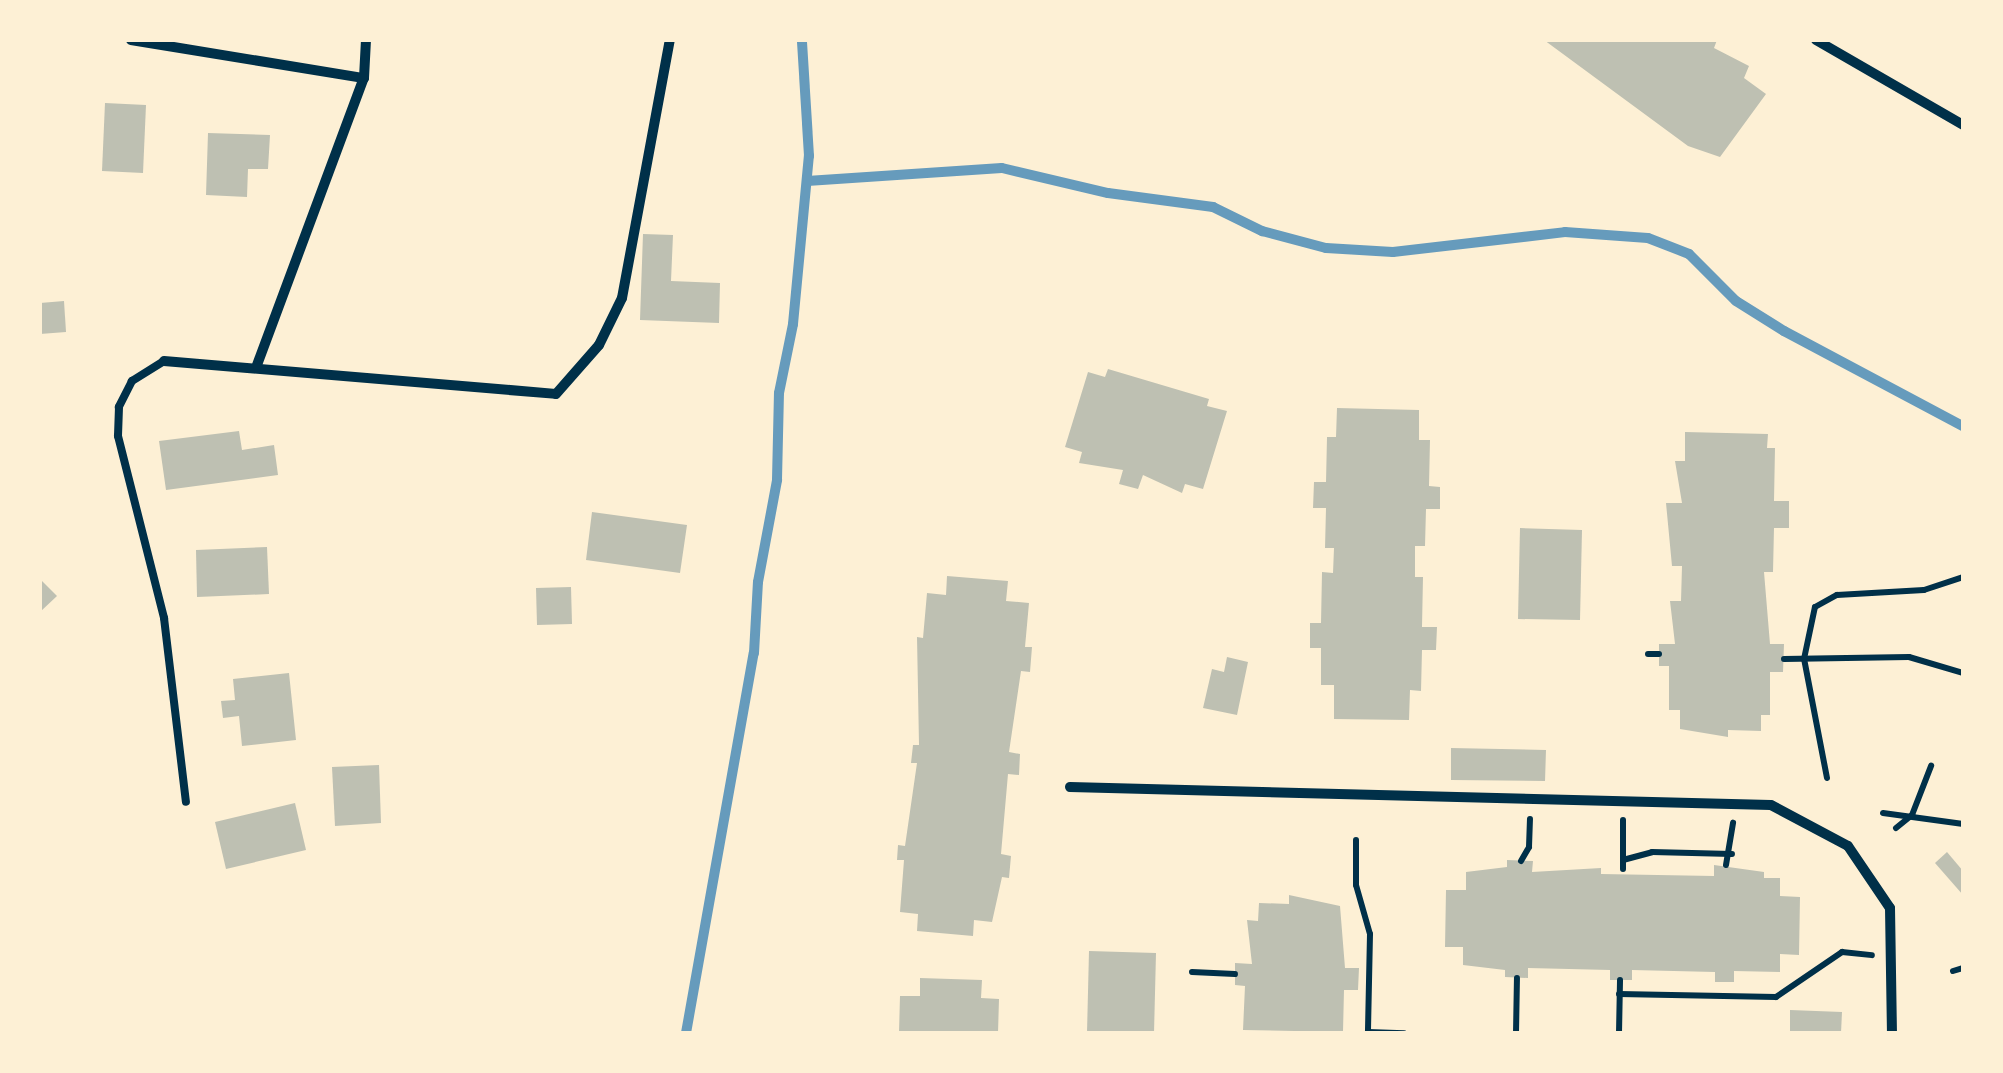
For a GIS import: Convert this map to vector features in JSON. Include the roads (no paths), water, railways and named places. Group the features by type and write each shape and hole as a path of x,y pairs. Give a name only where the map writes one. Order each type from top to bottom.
{"street":[{"path":"131,40 364,78"},
{"path":"258,365 364,78 366,40"},
{"path":"164,361 258,365 556,394 599,346 622,298 670,40"},
{"path":"1816,40 1963,126"},
{"path":"1070,787 1771,805 1848,846 1890,908 1892,1033"}],"lane":[{"path":"164,361 132,382 120,407 118,436 164,618 186,802"}],"waterway":[{"path":"686,1033 754,653 758,582 777,480 779,393 793,324 809,156 802,40"},
{"path":"807,181 1002,168 1108,193 1213,207 1262,231 1326,248 1393,252 1565,232 1648,238 1689,254 1736,301 1784,331 1963,426"}]}
